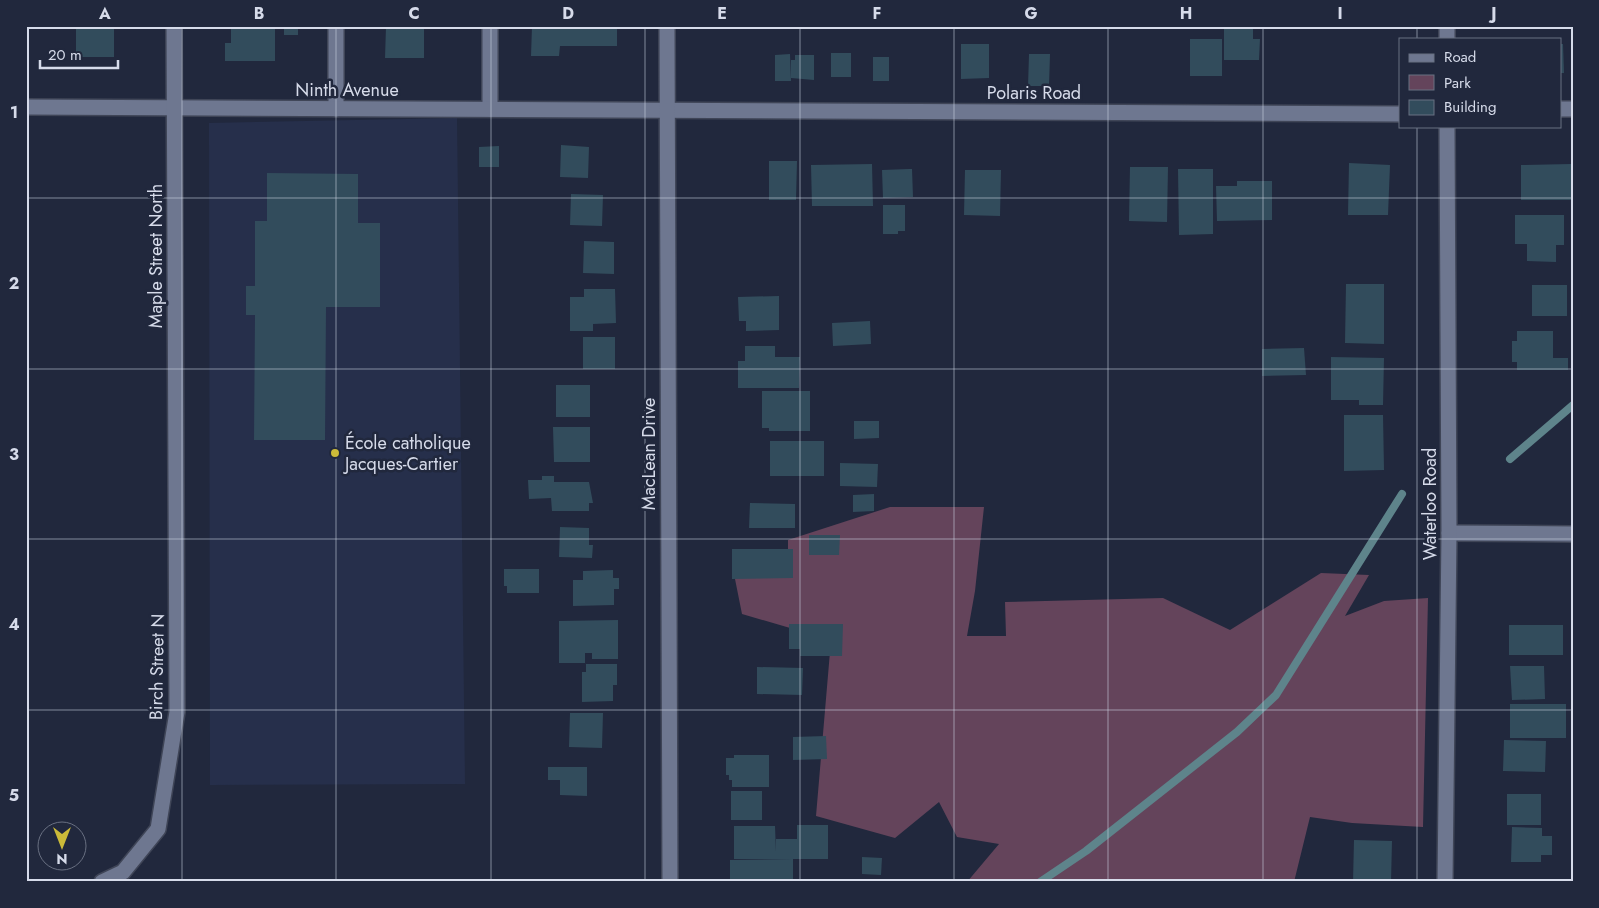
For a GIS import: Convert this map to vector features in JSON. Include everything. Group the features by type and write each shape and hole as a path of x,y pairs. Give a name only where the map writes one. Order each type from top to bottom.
{"street":[{"name":"Maple Street North","path":"174,26 176,486"},
{"path":"336,26 336,108"},
{"path":"490,26 490,109"},
{"name":"MacLean Drive","path":"667,26 670,882"},
{"name":"Ninth Avenue","path":"26,107 667,110"},
{"name":"Polaris Road","path":"667,110 1399,114"},
{"name":"Waterloo Road","path":"1446,882 1449,533 1448,128"},
{"name":"Birch Street N","path":"102,882 123,872 158,829 177,712 176,486"},
{"path":"1449,533 1573,534"}],"shaded area":[{"name":"École catholique Jacques-Cartier","path":"457,118 465,784 210,785 209,123"}],"green space":[{"path":"890,507 984,507 975,591 967,636 1006,636 1005,602 1163,598 1230,630 1321,573 1369,575 1345,616 1384,601 1428,598 1423,827 1352,823 1310,817 1294,882 967,882 999,844 957,837 939,802 895,838 816,816 831,640 742,614 734,574 788,576 788,540"}],"building":[{"path":"76,26 114,26 114,57 76,57"},
{"path":"284,26 298,26 298,35 284,35"},
{"path":"386,26 424,26 424,58 385,58"},
{"path":"532,26 617,26 617,46 560,46 559,56 531,56"},
{"path":"719,26 748,26 748,29 719,29"},
{"path":"1224,26 1253,26 1253,39 1260,39 1259,60 1224,60"},
{"path":"231,29 275,29 275,61 225,61 225,43 231,43"},
{"path":"1190,39 1222,39 1222,76 1190,76"},
{"path":"961,44 989,44 989,78 961,79"},
{"path":"1562,44 1563,44 1564,73 1562,73"},
{"path":"831,53 851,53 851,77 831,77"},
{"path":"790,54 791,81 775,81 775,55"},
{"path":"1029,54 1050,54 1049,86 1028,86"},
{"path":"795,55 814,55 814,80 791,78 791,60 795,60"},
{"path":"873,57 889,57 889,81 873,81"},
{"path":"561,145 589,147 588,178 560,177"},
{"path":"499,146 499,167 479,167 479,147"},
{"path":"769,161 797,161 796,200 769,200"},
{"path":"1349,163 1390,165 1388,215 1348,215"},
{"path":"872,164 873,206 812,206 811,165"},
{"path":"1571,164 1571,200 1521,200 1521,165"},
{"path":"1130,167 1168,167 1167,222 1129,221"},
{"path":"912,169 913,197 883,198 882,170"},
{"path":"1178,169 1213,169 1213,234 1179,235"},
{"path":"965,170 1001,170 1000,216 964,215"},
{"path":"267,173 358,174 358,223 380,223 380,307 326,307 325,440 254,440 255,315 246,315 246,286 255,286 255,221 267,221"},
{"path":"1237,181 1272,181 1272,220 1217,221 1216,186 1237,186"},
{"path":"571,194 603,195 602,226 570,225"},
{"path":"883,205 905,205 905,231 898,231 898,234 883,234"},
{"path":"1515,215 1564,215 1564,245 1556,245 1556,262 1527,261 1527,244 1515,244"},
{"path":"584,241 614,242 614,274 583,273"},
{"path":"1346,284 1384,284 1384,344 1345,343"},
{"path":"1532,285 1567,285 1567,316 1532,316"},
{"path":"584,289 615,289 616,323 593,324 593,331 570,331 570,297 584,297"},
{"path":"779,296 779,330 746,331 746,321 739,321 738,297"},
{"path":"870,321 871,344 833,346 832,323"},
{"path":"1517,331 1553,331 1553,358 1568,358 1568,370 1517,370 1517,362 1512,362 1512,341 1517,341"},
{"path":"583,337 615,337 615,369 583,369"},
{"path":"745,346 775,346 775,357 800,357 799,388 738,388 738,361 745,361"},
{"path":"1304,348 1306,375 1262,376 1262,349"},
{"path":"1331,357 1384,358 1383,405 1359,405 1359,400 1331,400"},
{"path":"556,385 590,385 590,417 556,417"},
{"path":"762,391 810,391 810,431 769,431 769,428 762,428"},
{"path":"1344,415 1383,415 1384,470 1344,471"},
{"path":"854,421 879,421 879,438 854,439"},
{"path":"553,427 590,427 590,462 554,462"},
{"path":"770,441 824,441 824,476 770,476"},
{"path":"840,463 878,464 877,487 840,486"},
{"path":"542,476 554,476 554,482 589,482 593,503 589,503 589,511 552,511 551,498 529,499 528,480 542,480"},
{"path":"874,494 874,511 853,512 853,495"},
{"path":"750,503 795,504 795,528 749,528"},
{"path":"560,527 589,528 589,545 593,545 592,558 559,557"},
{"path":"809,535 840,535 839,555 809,555"},
{"path":"732,549 793,549 793,578 732,579"},
{"path":"504,569 539,569 539,593 507,593 507,586 504,586"},
{"path":"613,570 613,578 619,578 619,589 614,589 614,605 573,606 573,580 583,580 583,571"},
{"path":"618,620 618,659 592,659 592,653 585,653 585,663 559,663 559,621"},
{"path":"789,624 843,624 842,656 800,656 800,649 789,649"},
{"path":"1509,625 1563,625 1563,655 1509,655"},
{"path":"586,664 617,664 617,685 613,685 613,701 582,702 582,672 586,672"},
{"path":"1510,666 1544,666 1545,699 1512,700"},
{"path":"757,667 803,668 802,695 757,694"},
{"path":"1510,704 1566,704 1566,738 1510,738"},
{"path":"570,713 603,713 602,748 569,747"},
{"path":"826,736 827,759 793,760 793,737"},
{"path":"1504,740 1546,741 1545,772 1503,771"},
{"path":"734,755 769,755 769,787 732,787 732,780 729,780 729,775 726,775 726,758 734,758"},
{"path":"548,767 587,767 587,796 560,795 560,780 548,780"},
{"path":"731,791 762,791 762,820 731,820"},
{"path":"1507,794 1541,794 1541,825 1507,825"},
{"path":"797,825 828,825 828,859 734,859 734,826 775,826 776,852 776,839 797,839"},
{"path":"1512,827 1542,828 1542,836 1552,836 1552,855 1541,855 1541,862 1511,862"},
{"path":"1354,840 1392,841 1391,882 1353,882"},
{"path":"862,857 882,858 881,875 862,874"},
{"path":"793,859 793,882 730,882 730,860"}],"waterway":[{"path":"1510,459 1573,405"},
{"path":"1040,882 1086,851 1237,732 1276,695 1402,494"}],"place":[{"name":"École catholique Jacques-Cartier","path":"335,453"}]}
